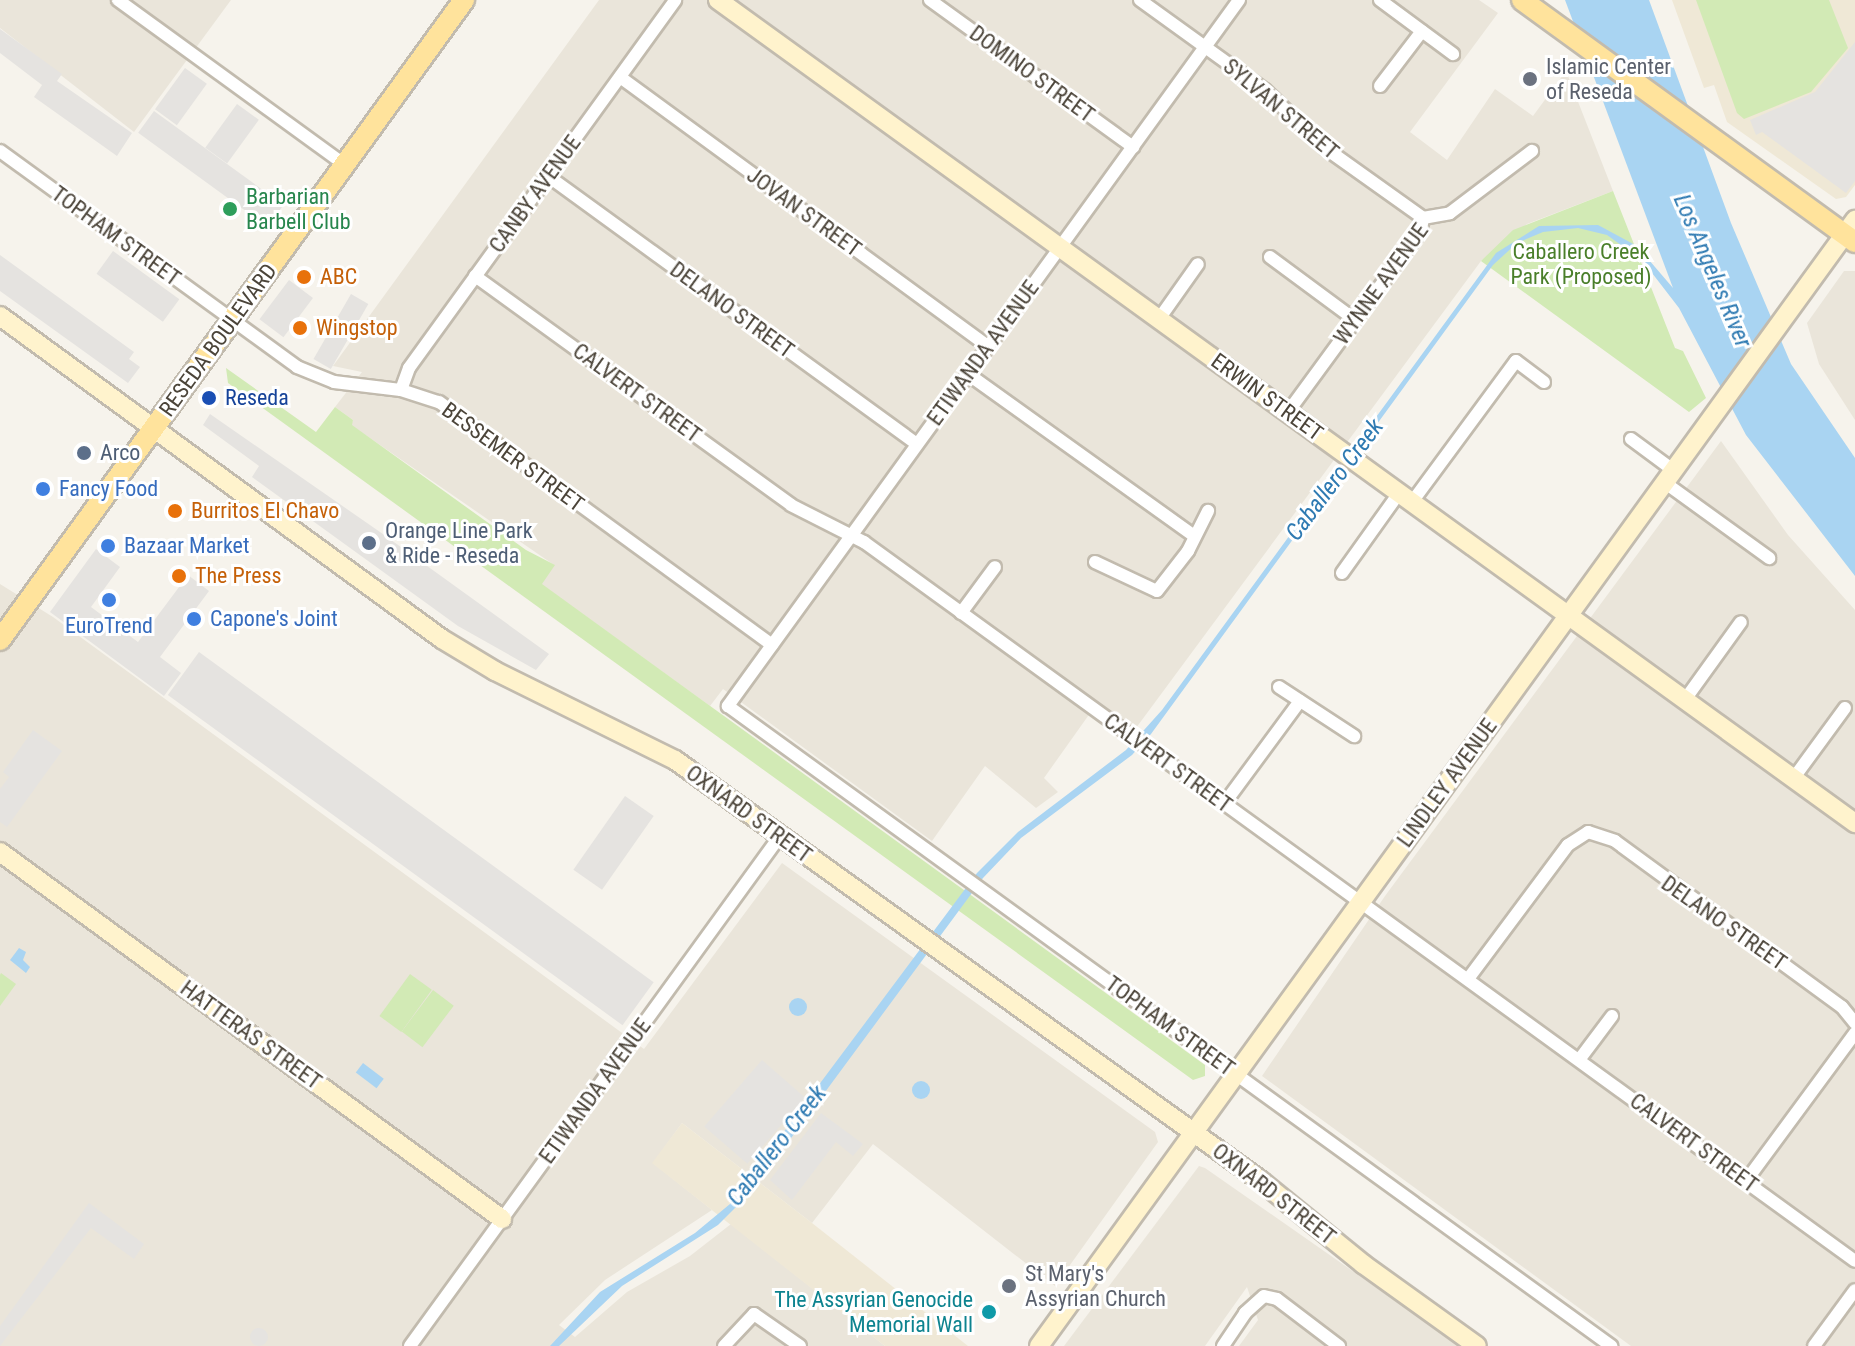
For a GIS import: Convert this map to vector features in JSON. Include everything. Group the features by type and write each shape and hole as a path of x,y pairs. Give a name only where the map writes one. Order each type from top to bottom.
{"main road":[{"name":"RESEDA BOULEVARD","path":"0,640 464,0"},
{"name":"ERWIN STREET","path":"718,0 1855,823"},
{"path":"1522,0 1722,145 1851,232"},
{"name":"LINDLEY AVENUE","path":"1039,1346 1567,615 1789,311 1851,232"},
{"name":"OXNARD STREET","path":"0,316 442,639 495,671 652,746 1195,1133 1477,1346"},
{"name":"HATTERAS STREET","path":"0,852 502,1219"}],"street":[{"path":"118,0 344,164"},
{"name":"CANBY AVENUE","path":"401,390 404,375 675,0"},
{"name":"DOMINO STREET","path":"930,0 1133,147"},
{"name":"SYLVAN STREET","path":"1140,0 1265,90 1325,148 1423,218"},
{"name":"ETIWANDA AVENUE","path":"728,706 1239,0"},
{"path":"1380,0 1453,54"},
{"path":"1380,86 1422,31"},
{"name":"JOVAN STREET","path":"620,77 988,346"},
{"name":"TOPHAM STREET","path":"0,151 232,321"},
{"name":"WYNNE AVENUE","path":"1288,412 1421,230 1423,218 1450,213 1532,151"},
{"name":"DELANO STREET","path":"548,176 917,444"},
{"path":"1270,257 1355,320"},
{"path":"1159,319 1198,264"},
{"name":"CALVERT STREET","path":"475,276 791,505 852,534 1855,1261"},
{"name":"BESSEMER STREET","path":"232,321 319,378 401,390 439,402 772,645"},
{"path":"1342,573 1516,361 1544,382"},
{"path":"968,374 1194,536"},
{"path":"1631,439 1669,476 1769,558"},
{"path":"1095,562 1157,591 1208,511"},
{"path":"961,613 995,567"},
{"path":"1684,701 1741,622"},
{"path":"1279,687 1354,736"},
{"path":"1224,804 1300,701"},
{"name":"TOPHAM STREET","path":"728,706 1611,1346"},
{"path":"1793,779 1845,708"},
{"name":"DELANO STREET","path":"1468,979 1568,845 1588,832 1615,841 1842,1007 1855,1022"},
{"name":"ETIWANDA AVENUE","path":"410,1346 780,836"},
{"path":"1579,1060 1612,1016"},
{"path":"1746,1181 1855,1033"},
{"path":"1814,1346 1855,1290"},
{"path":"1223,1346 1245,1313 1264,1296 1277,1299 1339,1346"},
{"path":"724,1346 754,1314 800,1346"}],"shaded area":[{"path":"0,0 231,0 134,132 0,28"},
{"path":"599,0 1479,0 1498,13 1410,132 1447,160 1495,89 1533,116 1566,71 1613,191 1527,224 1481,261 1136,728 1098,702 1044,778 1058,792 1036,808 985,766 932,841 723,689 710,706 541,584 554,565 351,425 353,420 335,407 362,372 333,366"},
{"path":"1672,0 1855,0 1855,185 1846,197 1836,199 1727,122 1714,85 1704,88"},
{"path":"0,29 62,74 57,81 132,133 117,156 34,97 42,85 0,53"},
{"path":"1855,42 1855,181 1846,193 1762,132 1756,135 1750,120 1815,92"},
{"path":"185,68 207,84 177,125 155,109"},
{"path":"237,104 259,120 227,164 205,148"},
{"path":"154,111 283,205 268,227 138,133"},
{"path":"113,251 179,299 163,322 97,274"},
{"path":"0,255 134,352 129,359 140,367 128,383 0,291"},
{"path":"1844,271 1855,271 1855,420 1819,364 1807,323"},
{"path":"289,280 313,298 283,337 260,319"},
{"path":"351,294 368,304 331,369 314,359"},
{"name":"Orange Line Park & Ride - Reseda","path":"210,414 549,654 536,670 458,626 252,477 259,466 203,425"},
{"path":"1721,441 1788,535 1855,610 1855,1346 1631,1346 1262,1076 1385,896"},
{"path":"96,549 120,567 91,607 138,642 188,575 209,591 160,657 181,673 164,696 50,612"},
{"path":"0,584 53,617 644,1049 782,863 1155,1132 1158,1142 1055,1286 873,1144 812,1223 682,1123 653,1163 712,1210 605,1280 559,1325 575,1337 627,1292 690,1256 731,1224 885,1346 0,1346"},
{"path":"199,652 654,982 623,1025 168,695"},
{"path":"33,730 62,751 7,827 0,822 0,789 9,777 3,772"},
{"path":"625,796 654,816 602,890 573,870"},
{"path":"762,1060 805,1097 747,1164 704,1126"},
{"path":"821,1113 863,1144 853,1156 836,1142 792,1200 770,1180"},
{"path":"682,1123 968,1346 885,1346 652,1163"},
{"path":"1199,1166 1460,1346 1239,1346 1258,1320 1247,1287 1205,1346 1064,1346"},
{"path":"89,1203 144,1244 134,1259 91,1228 0,1346 0,1326"},
{"path":"259,1328 268,1337 259,1346 250,1337"}],"green space":[{"path":"1696,0 1829,0 1848,48 1811,92 1744,119 1737,113"},
{"name":"Caballero Creek Park (Proposed)","path":"1613,191 1675,348 1683,351 1706,398 1689,412 1481,261 1513,230"},
{"path":"226,368 316,432 335,407 353,420 352,425 526,550 555,565 542,584 1205,1065 1205,1076 1193,1080 228,383"},
{"path":"410,974 432,990 401,1032 379,1016"},
{"path":"0,975 16,984 0,1006"},
{"path":"433,990 454,1006 422,1047 402,1032"}],"water":[{"path":"1565,0 1649,0 1731,223 1791,364 1855,458 1855,576 1746,435 1679,308 1642,260 1607,235 1578,228 1543,232 1517,243 1493,265 1151,734 1132,755 1021,838 983,878 752,1191 718,1225 622,1286 559,1346 550,1346 600,1292 695,1233 730,1204 977,873 1018,832 1126,750 1162,710 1496,253 1539,226 1598,225 1637,246 1673,288"},
{"path":"19,948 26,952 23,960 30,967 26,973 10,960"},
{"path":"798,998 807,1007 798,1016 789,1007"},
{"path":"363,1063 384,1079 377,1088 356,1073"},
{"path":"921,1081 930,1090 921,1099 912,1090"}],"place":[{"name":"Islamic Center of Reseda","path":"1530,79"},
{"name":"Barbarian Barbell Club","path":"230,209"},
{"name":"ABC","path":"304,277"},
{"name":"Wingstop","path":"300,328"},
{"name":"Reseda","path":"209,398"},
{"name":"Arco","path":"84,453"},
{"name":"Fancy Food","path":"43,489"},
{"name":"Burritos El Chavo","path":"175,511"},
{"name":"Orange Line Park & Ride - Reseda","path":"369,543"},
{"name":"Bazaar Market","path":"108,546"},
{"name":"The Press","path":"179,576"},
{"name":"EuroTrend","path":"109,600"},
{"name":"Capone's Joint","path":"194,619"},
{"name":"St Mary's Assyrian Church","path":"1009,1286"},
{"name":"The Assyrian Genocide Memorial Wall","path":"989,1312"}],"water label":[{"name":"Los Angeles River","path":"1712,271"},
{"name":"Caballero Creek","path":"1335,480"},
{"name":"Caballero Creek","path":"777,1146"}]}
